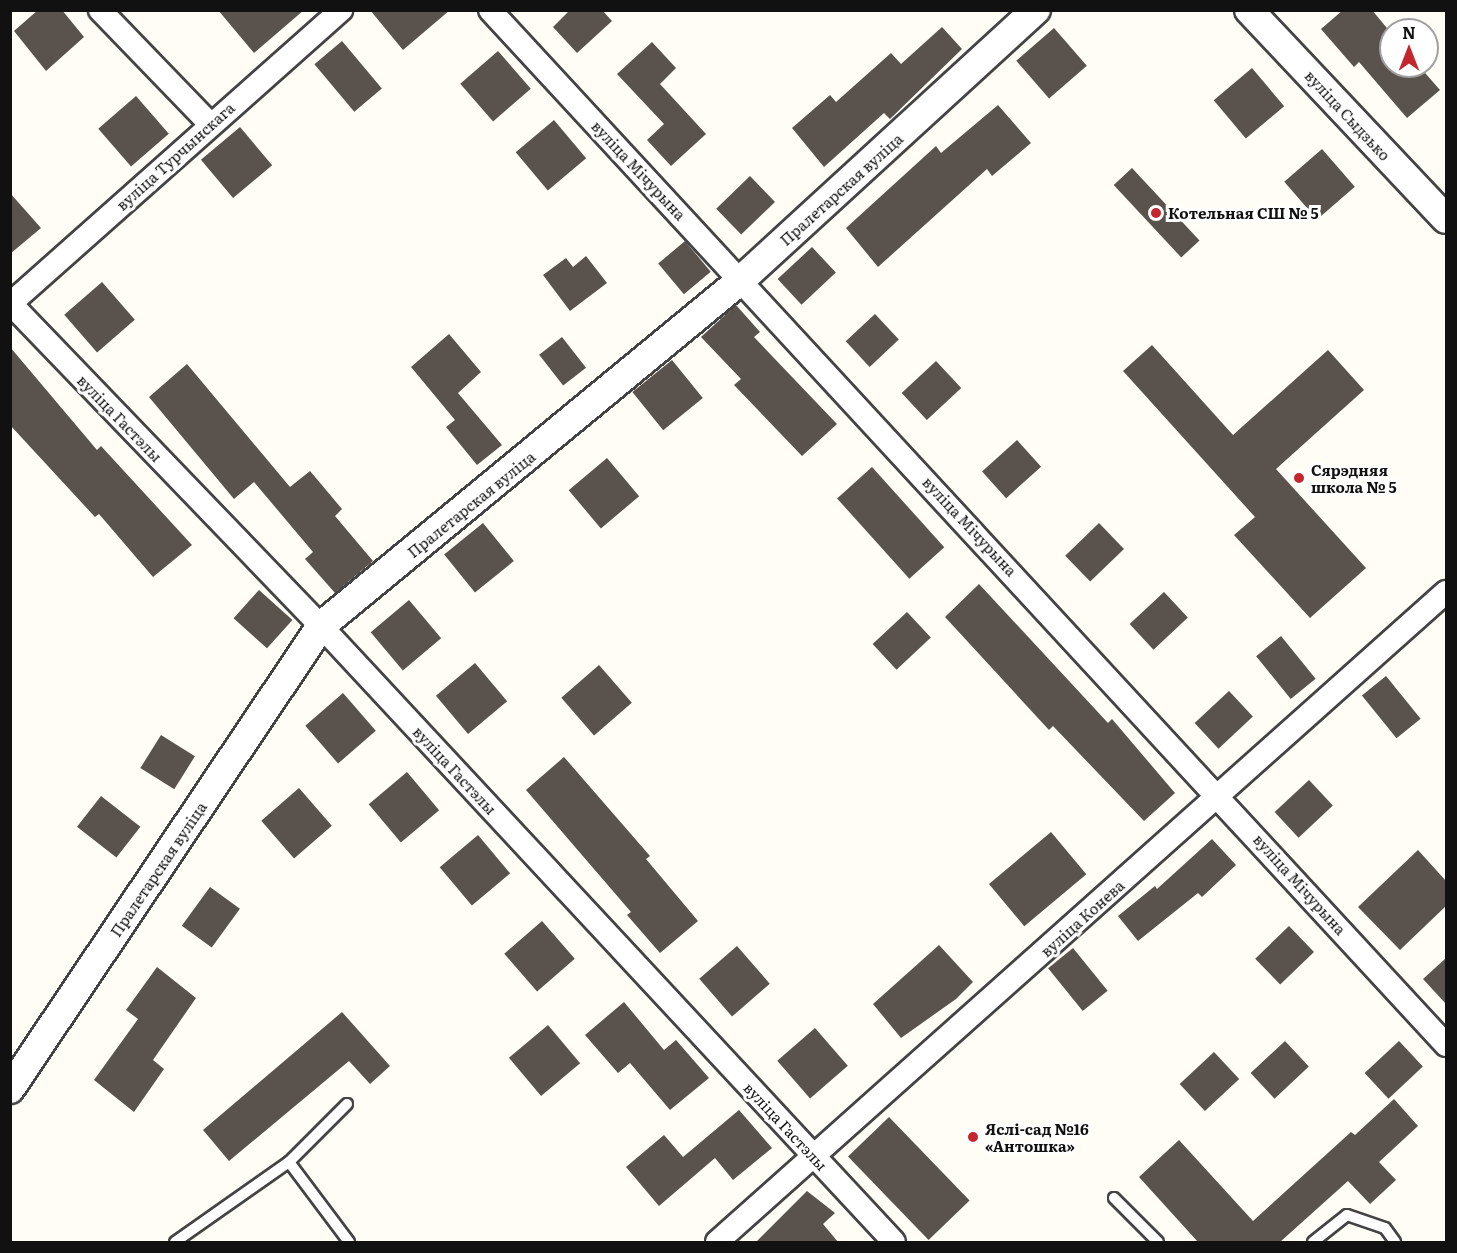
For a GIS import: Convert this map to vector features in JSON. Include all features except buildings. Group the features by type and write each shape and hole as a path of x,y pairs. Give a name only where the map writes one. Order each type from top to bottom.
{"street":[{"path":"100,10 210,124"},
{"name":"вуліца Турчынскага","path":"11,303 341,10"},
{"name":"вуліца Мічурына","path":"490,10 1219,795 1446,1045"},
{"name":"Пралетарская вуліца","path":"14,1074 321,626 741,280 1036,10"},
{"name":"вуліца Сыдзько","path":"1249,10 1446,219"},
{"name":"вуліца Гастэлы","path":"11,303 321,626 894,1242"},
{"name":"вуліца Конева","path":"717,1242 815,1158 1446,592"}],"lane":[{"path":"175,1242 289,1162 347,1104"},
{"path":"289,1162 349,1242"},
{"path":"1114,1198 1158,1242"},
{"path":"1313,1242 1347,1215 1385,1228 1395,1242"}],"place":[{"name":"Котельная СШ № 5","path":"1156,213"},
{"name":"Сярэдняя школа № 5","path":"1299,478"},
{"name":"Яслі-сад №16 «Антошка»","path":"973,1137"}]}
